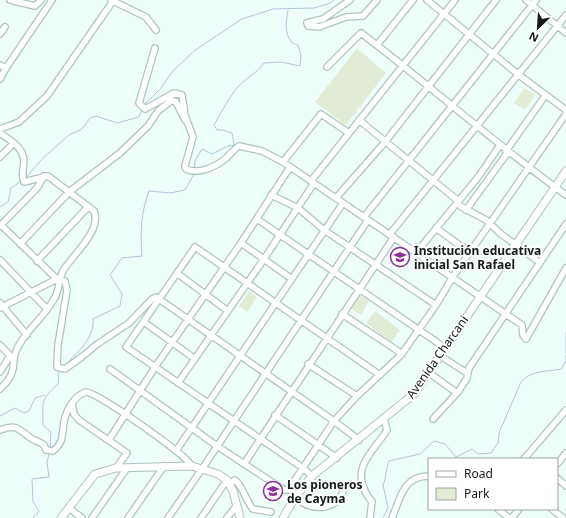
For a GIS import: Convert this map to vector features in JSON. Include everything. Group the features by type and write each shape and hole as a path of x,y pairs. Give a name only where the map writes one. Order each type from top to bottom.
{"main road":[{"name":"Avenida Charcani","path":"283,518 296,496 312,476 337,458 411,397 566,171"},
{"path":"61,518 95,474 116,468 164,466 192,466 218,474 228,482 234,495 240,518"}],"street":[{"path":"10,0 35,6 41,0"},
{"path":"0,79 52,0"},
{"path":"0,128 19,122 47,96 112,0 146,17 156,30"},
{"path":"350,0 323,19 307,24 308,26 319,27 346,16 363,16 377,0"},
{"path":"377,45 413,0"},
{"path":"427,0 545,96 566,110"},
{"path":"178,383 280,236 298,208 312,182 454,0"},
{"path":"336,198 385,142 496,0"},
{"path":"526,0 566,33"},
{"path":"168,518 334,272 366,218 408,161 494,55 536,0"},
{"path":"244,464 308,364 359,289 392,235 476,126 519,75 566,14"},
{"path":"0,34 5,27"},
{"path":"327,67 361,33 507,151 566,195"},
{"path":"155,48 139,98 143,108 179,93 182,95 185,114 193,137 184,166 186,169 203,171 224,160 239,146 262,151 283,162 522,325 524,338 526,339 566,268"},
{"path":"0,65 6,68"},
{"path":"466,210 545,96"},
{"path":"20,244 69,192 120,153 148,126 158,111 172,100 176,102 181,114 189,125"},
{"path":"283,162 321,114 349,133"},
{"path":"289,489 320,445 334,421 357,396 401,355 436,305 452,278 491,225 566,114"},
{"path":"359,120 434,181 466,210 477,215 539,262"},
{"path":"0,133 14,143 24,156 23,180 48,176 94,211 96,216 95,226 90,237 80,247 58,279 1,306 27,335"},
{"path":"0,157 14,143"},
{"path":"416,253 458,202 500,145"},
{"path":"109,440 155,367 225,267 290,167"},
{"path":"44,176 37,188 0,226 58,279 65,281 67,290 58,345 57,367 59,369 68,368 96,345 128,323 152,299 156,297 161,299 359,440"},
{"path":"271,195 298,208 324,230 436,305"},
{"path":"176,451 343,203"},
{"path":"37,261 88,207"},
{"path":"256,219 444,347"},
{"path":"433,419 467,378 467,373 539,262 566,224"},
{"path":"436,228 470,253"},
{"path":"241,243 292,279"},
{"path":"312,476 303,468 233,422 126,347 161,299 195,248 225,267 380,375"},
{"path":"0,260 47,309"},
{"path":"178,274 228,311"},
{"path":"0,372 15,354 59,290 58,279"},
{"path":"342,314 398,351 401,355"},
{"path":"144,322 195,359"},
{"path":"0,345 12,358 13,370 8,381 0,389"},
{"path":"439,355 467,373"},
{"path":"308,364 357,396"},
{"path":"110,369 217,446 284,490 289,489"},
{"path":"428,372 456,393"},
{"path":"0,430 9,427 21,428 32,439 44,445 46,450 53,451 60,444 63,436 64,421 72,403 81,393 90,392 101,397 176,451 189,461 192,466"},
{"path":"72,403 74,414 79,420 127,453 116,468"},
{"path":"526,457 566,410"},
{"path":"276,415 337,458"},
{"path":"370,518 372,501 362,486 361,470 365,460 387,430 384,419"},
{"path":"558,463 566,453"},
{"path":"128,518 164,466"},
{"path":"92,518 127,468"},
{"path":"392,518 401,492 421,477 428,476"},
{"path":"558,479 566,486"},
{"path":"201,518 228,482 235,480 238,482 243,495 253,509 271,512"},
{"path":"289,489 301,502 315,508 334,504 340,500 343,492"},
{"path":"234,495 243,495"},
{"path":"227,518 237,505"},
{"path":"69,508 82,518"},
{"path":"499,510 511,518 518,510"},
{"path":"553,510 563,518"}],"green space":[{"path":"357,48 386,73 346,125 315,102"},
{"path":"524,88 535,95 525,110 514,103"},
{"path":"249,291 257,297 247,312 239,306"},
{"path":"359,295 369,301 361,315 351,309"},
{"path":"375,311 400,330 391,342 366,323"}],"waterway":[{"path":"145,104 161,88 172,72 194,51 242,19 273,9 314,8 331,3 334,0"},
{"path":"194,169 195,161 202,149 212,154 228,146 234,145 232,133 217,130 214,125 240,84 258,70 264,63 281,62 300,66 301,55 298,45 292,43 289,39 287,31 286,23 288,10"},
{"path":"26,178 40,161 69,135 82,129 90,118 96,116 117,123 139,117 142,110"},
{"path":"64,366 88,339 93,326 93,319 120,306 122,294 110,275 122,258 142,256 142,223 144,207 149,191 170,193 185,190 194,174"},
{"path":"0,207 8,202 11,188 20,182"},
{"path":"566,332 566,353"},
{"path":"383,518 388,508 383,485 389,461 420,454 434,441 445,444 456,457 472,449 478,454 491,453 498,443 499,433 521,382 529,375 534,373 561,369 566,361 566,355"},
{"path":"50,447 51,432 43,425 43,406 45,398 58,384 59,371"},
{"path":"0,416 15,408 24,413 29,411 35,398 45,395"},
{"path":"33,518 39,511 33,502 32,479 49,477 47,463 49,453"}],"place":[{"name":"Institución educativa inicial San Rafael","path":"400,257"},
{"name":"Los pioneros de Cayma","path":"273,491"}]}
